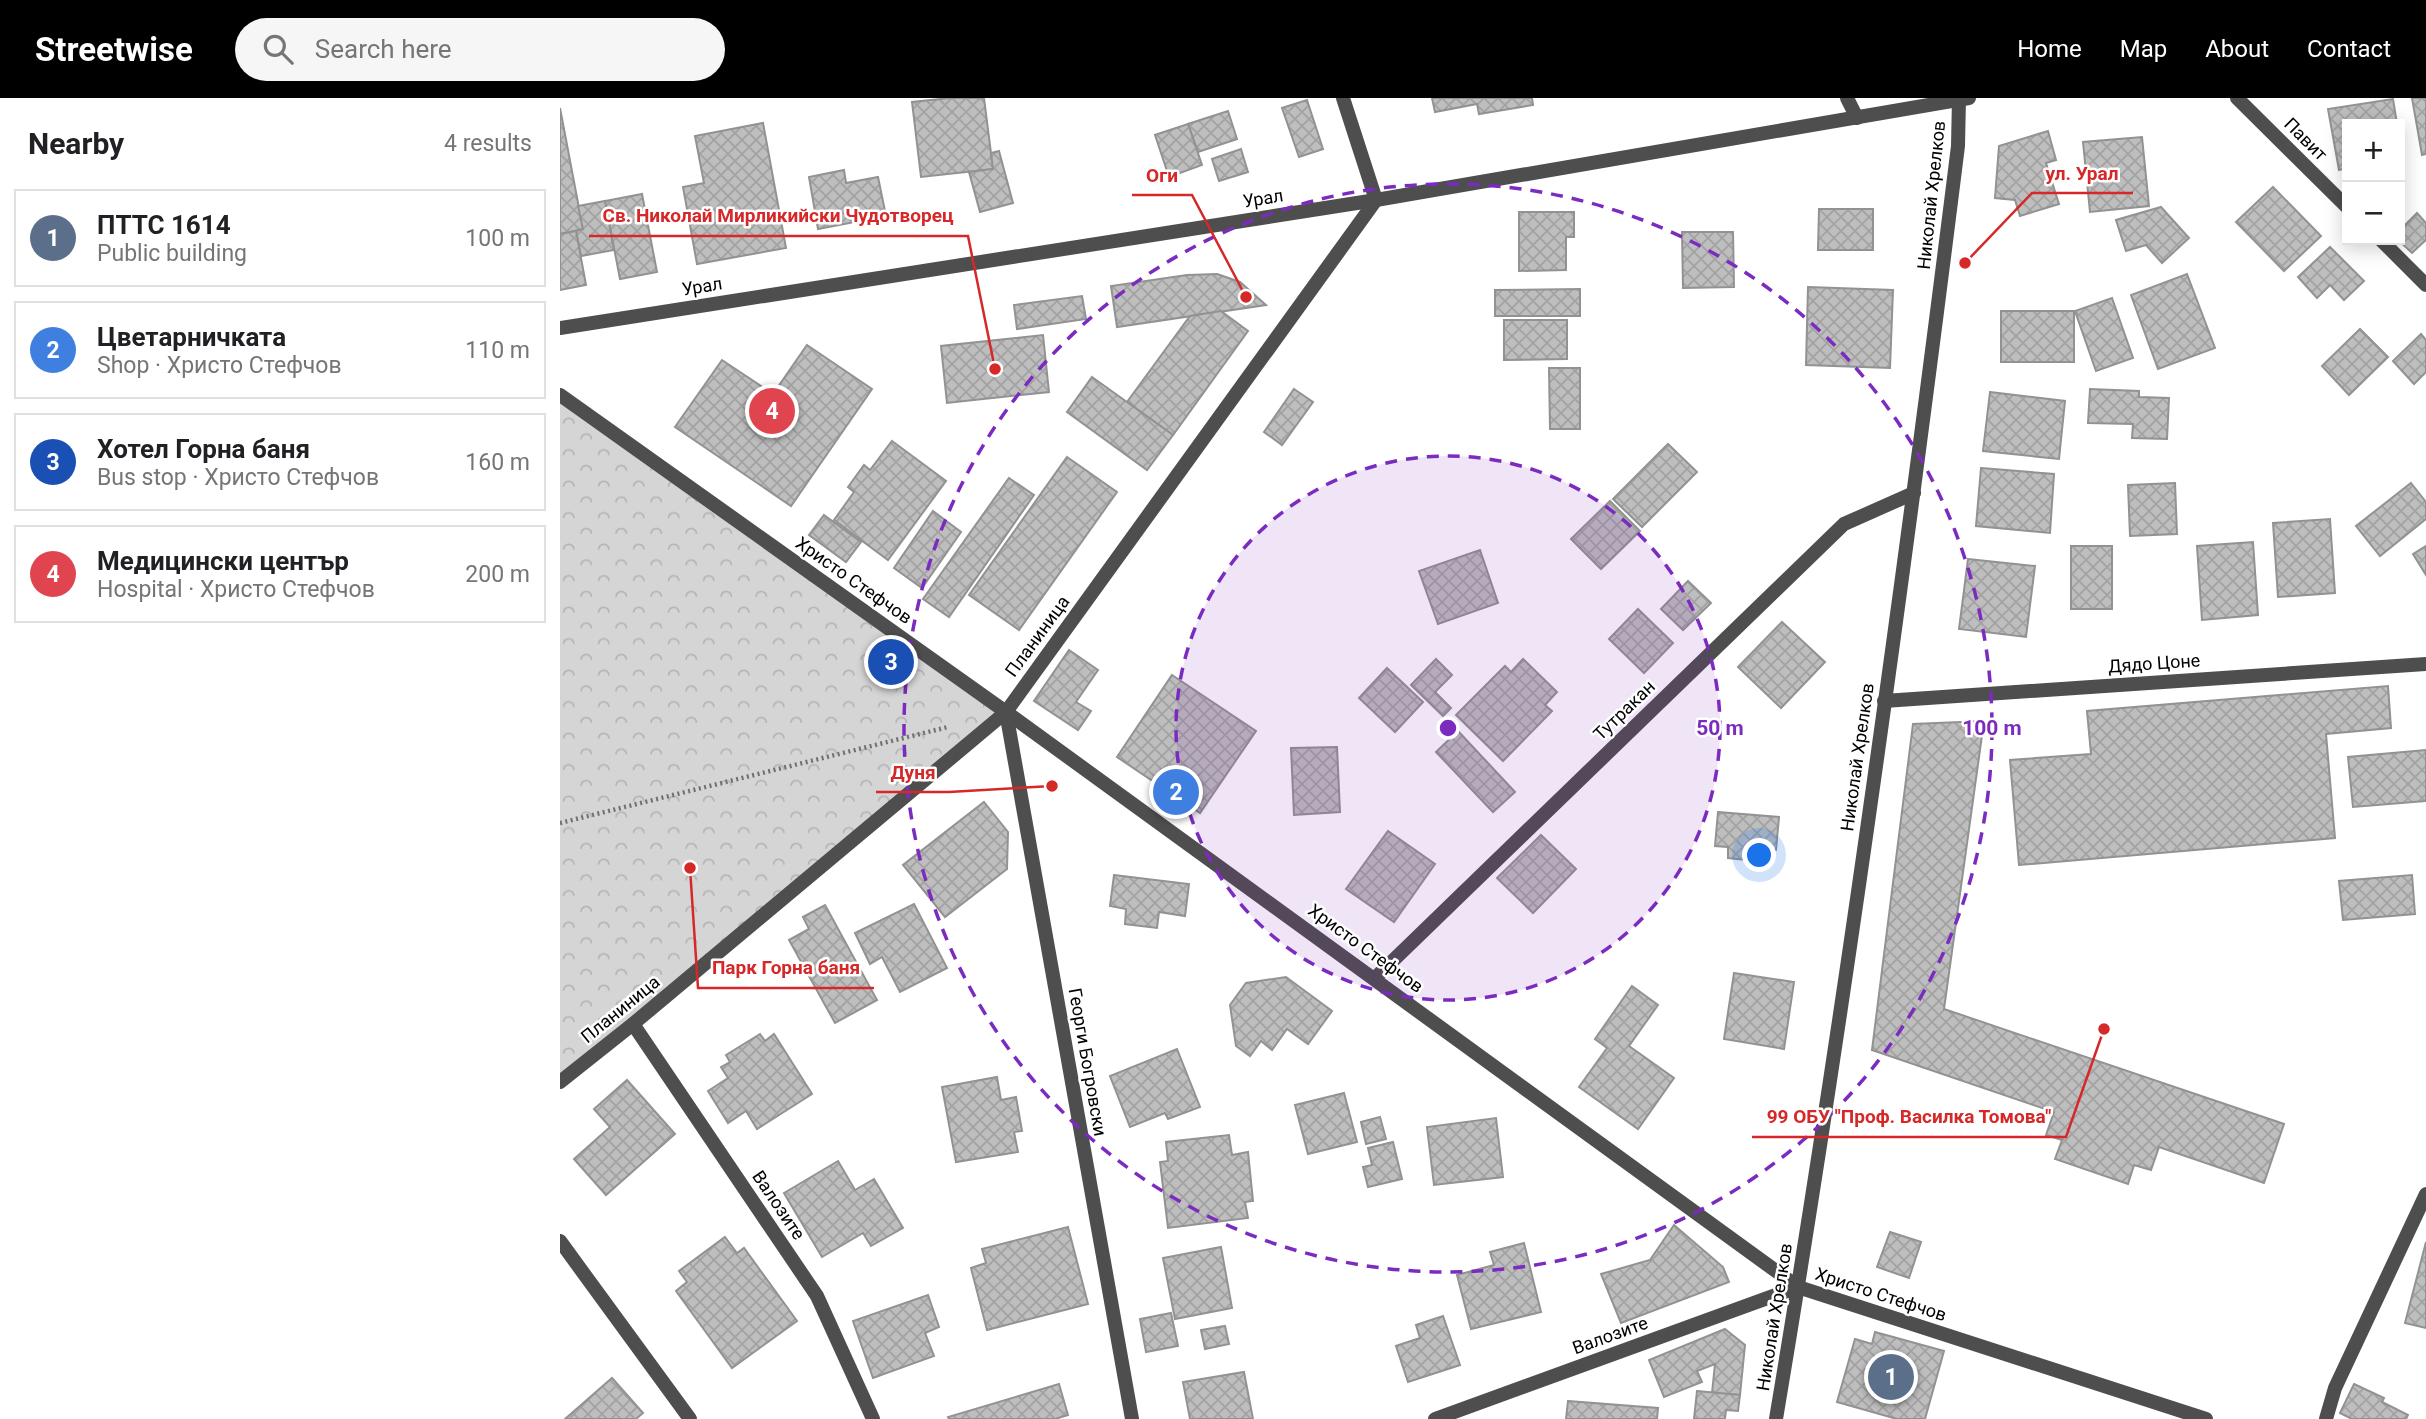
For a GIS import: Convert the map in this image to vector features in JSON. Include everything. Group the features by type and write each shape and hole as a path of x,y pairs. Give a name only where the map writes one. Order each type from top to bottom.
{"street":[{"path":"1343,98 1376,200"},
{"path":"1847,98 1857,118"},
{"name":"Павит","path":"2237,98 2342,202"},
{"name":"Урал","path":"560,328 1376,200 1963,99"},
{"name":"Николай Хрелков","path":"1776,1419 1798,1287 1914,493 1963,99"},
{"name":"Планиница","path":"560,1082 1006,712 1376,200"},
{"path":"2386,245 2426,285"},
{"name":"Христо Стефчов","path":"560,395 1006,712 1798,1287 2206,1419"},
{"name":"Тутракан","path":"1375,978 1844,524 1914,493"},
{"name":"Дядо Цоне","path":"1884,701 2426,664"},
{"name":"Георги Богровски","path":"1006,712 1132,1419"},
{"name":"Валозите","path":"633,1024 817,1296 873,1419"},
{"path":"2326,1419 2335,1388 2426,1194"},
{"path":"560,1241 690,1419"},
{"name":"Валозите","path":"1435,1419 1798,1287"}],"path":[{"path":"560,823 952,726"}],"green space":[{"path":"560,395 1006,712 560,1082"}],"building":[{"path":"984,98 993,169 921,177 912,102"},
{"path":"1432,98 1532,98 1533,105 1479,114 1477,104 1435,112"},
{"path":"2412,98 2426,98 2426,154 2422,155"},
{"path":"2393,99 2396,119 2342,119 2342,169 2339,170 2328,109"},
{"path":"1307,100 1323,149 1299,157 1282,108"},
{"path":"560,108 583,229 560,234"},
{"path":"1228,111 1237,139 1198,152 1188,124"},
{"path":"763,123 786,248 697,264 683,187 704,183 695,136"},
{"path":"1188,124 1202,165 1169,177 1155,135"},
{"path":"2048,131 2056,160 2046,163 2059,204 2020,216 2015,200 1995,198 1999,146"},
{"path":"2142,137 2149,206 2090,212 2083,142"},
{"path":"1241,149 1248,172 1219,181 1212,159"},
{"path":"999,151 1013,203 980,212 969,172 993,169 991,153"},
{"path":"844,170 846,183 878,177 886,216 818,229 809,177"},
{"path":"2273,187 2321,236 2284,271 2236,222"},
{"path":"642,194 657,272 620,279 605,201"},
{"path":"605,201 614,250 581,256 576,231 583,229 578,206"},
{"path":"2161,207 2189,238 2162,263 2146,245 2126,251 2116,220"},
{"path":"1819,209 1873,209 1873,250 1818,250"},
{"path":"1519,212 1574,212 1574,237 1566,237 1566,270 1519,271"},
{"path":"2417,213 2426,223 2426,240 2412,253 2403,245 2405,225"},
{"path":"576,231 586,285 560,290 560,234"},
{"path":"1682,232 1733,232 1734,287 1683,288"},
{"path":"2330,247 2364,281 2344,300 2330,285 2317,298 2298,277"},
{"path":"1217,274 1240,282 1266,305 1117,327 1111,286 1187,275"},
{"path":"2187,274 2215,348 2158,369 2131,295"},
{"path":"1808,287 1893,290 1890,368 1806,365"},
{"path":"1580,289 1580,316 1495,316 1495,290"},
{"path":"1082,296 1086,319 1017,329 1014,305"},
{"path":"2112,298 2133,358 2096,371 2075,311"},
{"path":"1221,311 1248,331 1173,435 1127,402 1190,316"},
{"path":"2001,311 2074,311 2074,362 2001,362"},
{"path":"1504,320 1567,320 1567,359 1504,360"},
{"path":"2360,329 2388,357 2349,395 2322,366"},
{"path":"2421,334 2426,340 2426,372 2414,384 2393,361"},
{"path":"1043,335 1049,392 947,403 941,346"},
{"path":"807,345 872,389 791,506 675,427 722,360 773,394"},
{"path":"1549,368 1580,368 1580,429 1550,429"},
{"path":"1092,377 1173,435 1147,470 1067,412"},
{"path":"1294,389 1313,402 1282,445 1264,432"},
{"path":"2090,389 2139,391 2139,397 2169,398 2167,439 2132,438 2133,424 2088,423"},
{"path":"1990,392 2065,401 2059,459 1983,451"},
{"path":"892,441 946,481 888,560 834,520 854,492 848,487 864,465 870,470"},
{"path":"1668,444 1697,472 1642,527 1613,499"},
{"path":"1067,457 1117,492 1019,630 969,595"},
{"path":"1981,468 2054,474 2050,533 1976,526"},
{"path":"1009,478 1034,495 949,617 923,599"},
{"path":"2175,483 2177,534 2130,536 2128,485"},
{"path":"2411,483 2426,502 2426,519 2380,556 2356,526"},
{"path":"1610,501 1640,531 1601,569 1571,539"},
{"path":"933,511 961,532 922,588 894,568"},
{"path":"824,515 861,542 846,562 809,535"},
{"path":"2330,519 2335,593 2278,597 2273,523"},
{"path":"2253,542 2258,615 2202,620 2197,546"},
{"path":"2071,546 2112,546 2112,609 2071,609"},
{"path":"2426,546 2426,575 2413,554"},
{"path":"1480,550 1498,603 1438,624 1419,571"},
{"path":"1968,559 2035,566 2026,637 1959,629"},
{"path":"1688,581 1711,603 1683,630 1661,609"},
{"path":"1638,609 1673,643 1644,673 1609,639"},
{"path":"1782,622 1825,662 1781,708 1738,667"},
{"path":"1069,650 1098,670 1076,702 1091,711 1078,730 1034,701"},
{"path":"1436,659 1452,675 1435,692 1451,708 1443,716 1411,685"},
{"path":"1523,659 1557,692 1545,705 1552,711 1503,761 1456,715 1505,666 1511,672"},
{"path":"1387,668 1423,702 1395,732 1359,698"},
{"path":"1172,675 1256,731 1200,813 1117,757"},
{"path":"2388,686 2391,728 2326,734 2335,838 2019,865 2010,760 2091,754 2087,711"},
{"path":"1984,721 1944,1009 2284,1124 2264,1183 2159,1147 2151,1170 2134,1165 2128,1184 2055,1159 2062,1140 2046,1135 2054,1112 1872,1050 1913,724"},
{"path":"1458,731 1515,792 1493,812 1436,752"},
{"path":"1337,747 1340,812 1294,815 1291,748"},
{"path":"2426,750 2426,801 2353,807 2348,757"},
{"path":"984,802 1008,832 1007,869 945,917 903,865"},
{"path":"1718,812 1779,817 1776,850 1757,849 1756,861 1728,858 1728,847 1715,846"},
{"path":"1388,831 1435,864 1394,922 1346,889"},
{"path":"1541,835 1576,869 1533,913 1497,878"},
{"path":"1114,875 1189,884 1185,916 1159,912 1157,928 1125,924 1126,909 1110,906"},
{"path":"2412,875 2415,914 2343,920 2339,881"},
{"path":"914,904 947,968 900,992 882,957 870,964 855,933"},
{"path":"825,905 877,1000 835,1023 789,940 809,929 803,917"},
{"path":"1734,973 1794,982 1784,1049 1724,1039"},
{"path":"1286,977 1332,1011 1308,1044 1287,1029 1272,1050 1261,1041 1250,1056 1236,1046 1230,1005 1246,983"},
{"path":"1632,986 1658,1005 1629,1046 1674,1078 1638,1129 1579,1087 1607,1048 1595,1039"},
{"path":"760,1034 765,1041 774,1034 812,1094 757,1129 746,1111 728,1123 708,1091 728,1078 721,1067 730,1062 726,1055"},
{"path":"1177,1049 1200,1107 1168,1119 1165,1113 1130,1127 1110,1076"},
{"path":"997,1077 1001,1100 1016,1097 1022,1131 1014,1132 1018,1152 956,1162 942,1087"},
{"path":"627,1080 675,1134 606,1195 574,1159 610,1127 594,1109"},
{"path":"1344,1093 1357,1142 1308,1154 1295,1105"},
{"path":"1380,1117 1386,1139 1366,1144 1361,1122"},
{"path":"1496,1118 1503,1177 1434,1185 1427,1127"},
{"path":"1229,1135 1232,1155 1248,1152 1253,1201 1245,1202 1248,1218 1168,1228 1160,1162 1168,1161 1166,1142"},
{"path":"1393,1142 1402,1179 1368,1187 1363,1167 1372,1165 1368,1148"},
{"path":"838,1161 855,1190 874,1179 903,1228 871,1246 863,1233 822,1257 784,1193"},
{"path":"1674,1225 1723,1267 1729,1282 1621,1323 1601,1274 1650,1260"},
{"path":"1068,1227 1088,1304 987,1330 971,1268 986,1263 982,1249"},
{"path":"1890,1232 1921,1242 1909,1278 1877,1267"},
{"path":"725,1237 737,1253 744,1248 797,1321 732,1368 676,1291 687,1282 679,1271"},
{"path":"2426,1242 2426,1328 2405,1323"},
{"path":"1524,1243 1541,1312 1471,1329 1457,1275 1494,1265 1490,1252"},
{"path":"1221,1247 1232,1308 1175,1319 1163,1258"},
{"path":"928,1295 939,1327 925,1333 934,1356 873,1378 853,1321"},
{"path":"1171,1313 1178,1346 1146,1352 1140,1319"},
{"path":"1443,1316 1460,1365 1408,1382 1396,1346 1420,1338 1416,1325"},
{"path":"1225,1326 1229,1344 1205,1349 1201,1330"},
{"path":"1725,1329 1745,1345 1740,1395 1712,1393 1715,1364 1697,1371 1702,1382 1664,1397 1649,1360"},
{"path":"1875,1332 1944,1351 1925,1419 1897,1419 1837,1402 1855,1339 1872,1344"},
{"path":"1244,1372 1253,1419 1190,1419 1183,1382"},
{"path":"612,1378 643,1413 636,1419 565,1419"},
{"path":"1059,1384 1068,1415 1055,1419 948,1417"},
{"path":"2354,1384 2384,1398 2382,1402 2408,1415 2406,1419 2352,1419 2340,1413"},
{"path":"1697,1391 1740,1395 1738,1411 1726,1410 1725,1419 1694,1419"},
{"path":"1568,1401 1658,1408 1657,1419 1566,1419"}],"place":[{"name":"ул. Урал","path":"1965,263"},
{"name":"Оги","path":"1246,297"},
{"name":"Св. Николай Мирликийски Чудотворец","path":"995,369"},
{"name":"Медицински център","path":"772,411"},
{"name":"Хотел Горна баня","path":"891,662"},
{"name":"Дуня","path":"1052,786"},
{"name":"Цветарничката","path":"1176,792"},
{"name":"Парк Горна баня","path":"690,868"},
{"name":"99 ОБУ \"Проф. Василка Томова\"","path":"2104,1029"},
{"name":"ПТТС 1614","path":"1891,1377"}]}
